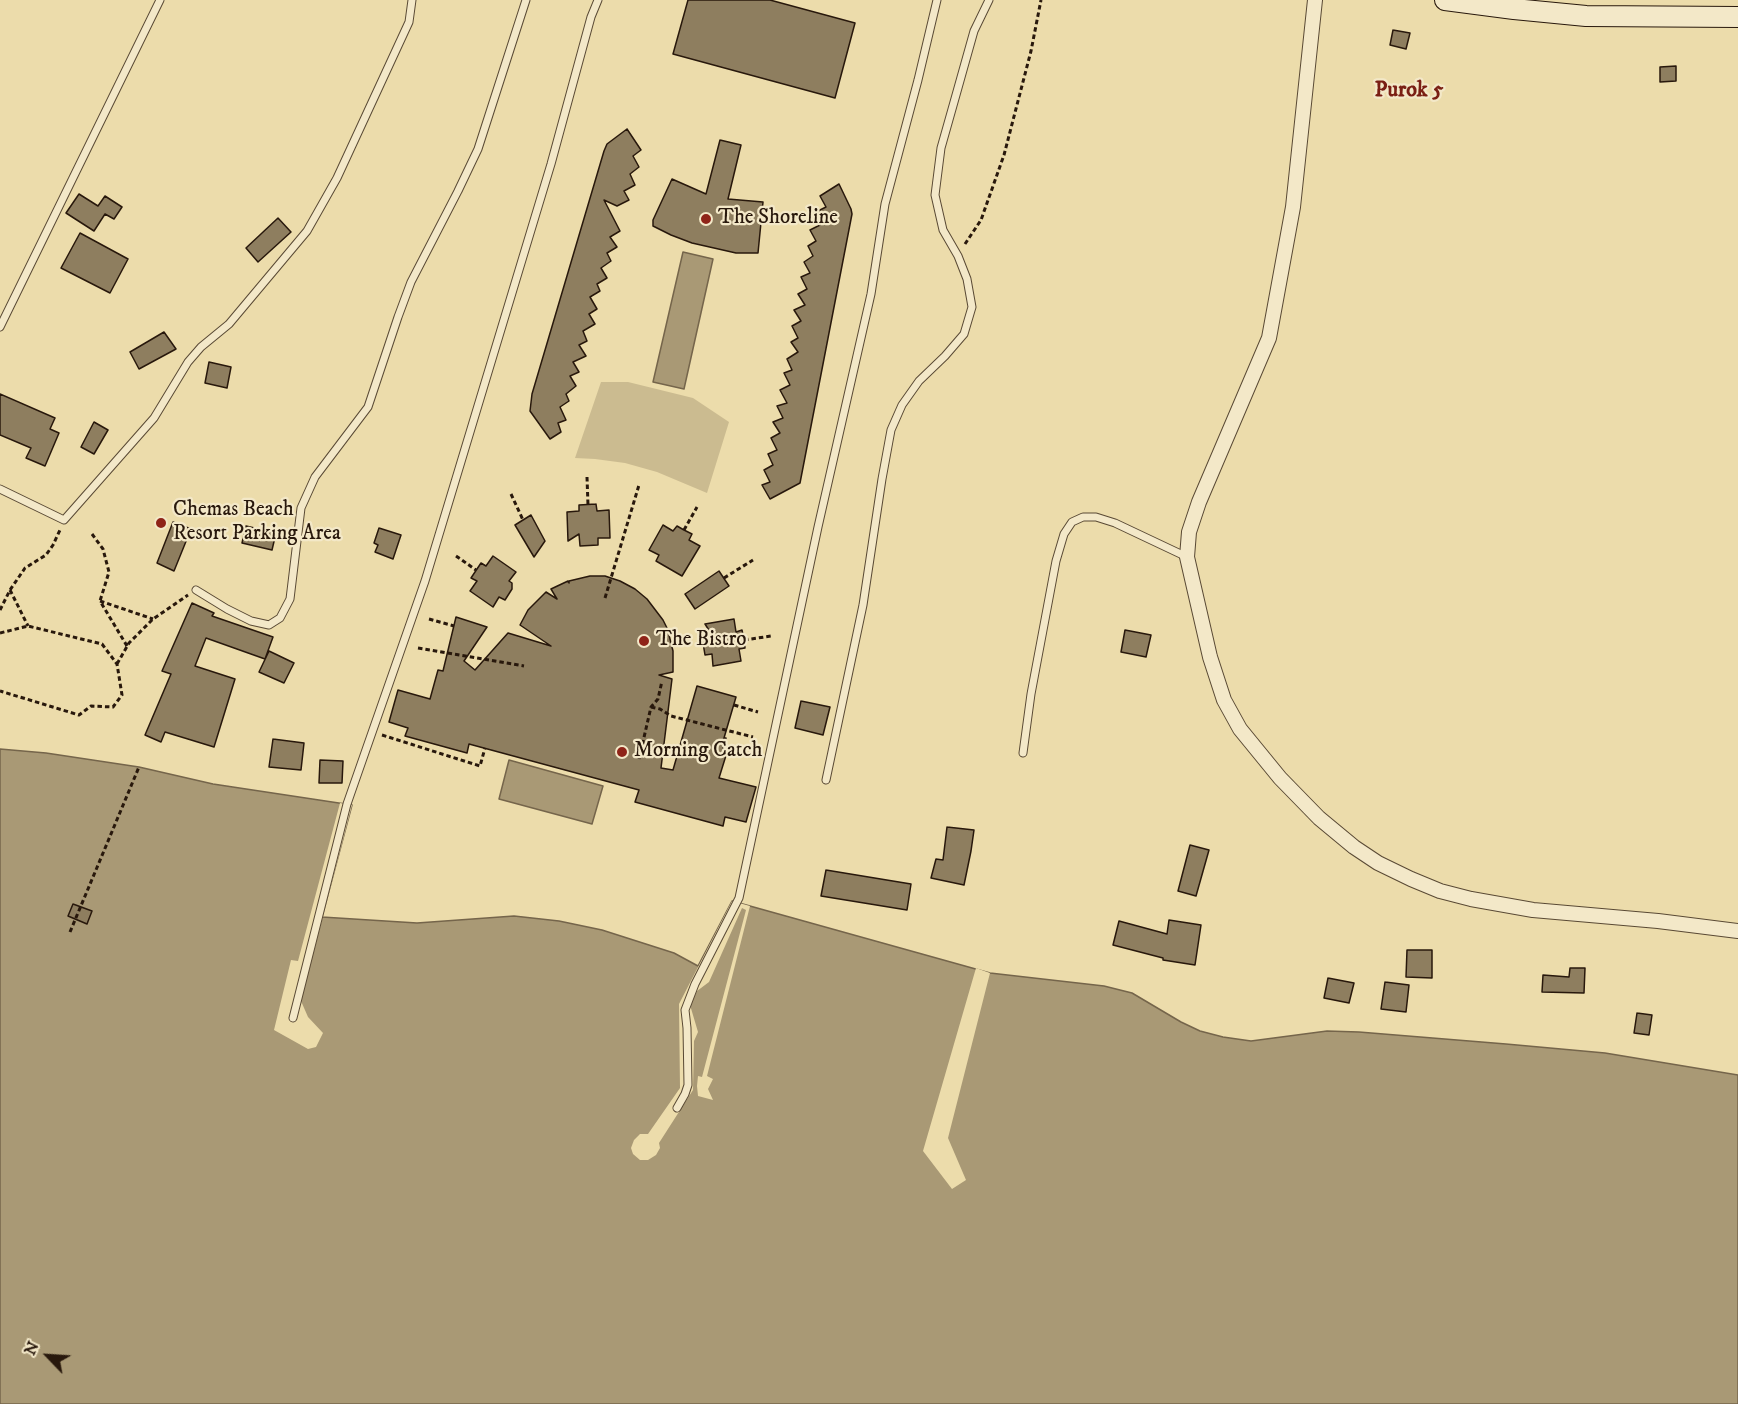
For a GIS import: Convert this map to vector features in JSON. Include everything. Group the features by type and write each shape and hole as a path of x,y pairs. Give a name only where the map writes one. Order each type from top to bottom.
{"main road":[{"path":"1445,0 1586,16 1738,17"}],"street":[{"path":"1315,0 1293,207 1269,338 1199,502 1190,532 1187,557 1210,657 1224,700 1240,729 1280,778 1319,818 1354,847 1378,863 1411,879 1440,891 1471,899 1533,910 1738,931"}],"lane":[{"path":"0,327 160,0"},
{"path":"0,489 64,520 154,418 188,362 201,347 229,324 306,231 337,178 409,22 412,0"},
{"path":"196,590 251,621 268,625 280,618 290,599 301,508 315,477 369,407 411,282 478,148 526,0"},
{"path":"293,1018 347,804 429,570 598,0"},
{"path":"677,1108 688,1085 685,1010 695,984 739,898 818,527 871,294 885,204 937,0"},
{"path":"826,780 862,604 891,430 902,405 919,381 964,334 972,307 967,279 958,256 943,230 935,195 941,148 974,31 989,0"},
{"path":"1023,753 1031,694 1056,561 1064,534 1072,522 1083,517 1096,517 1116,523 1187,557"}],"path":[{"path":"958,256 981,220 1004,155 1031,51 1041,0"},
{"path":"587,477 588,505"},
{"path":"605,598 639,485"},
{"path":"511,494 523,520"},
{"path":"684,530 697,507"},
{"path":"0,610 25,568 46,555 64,520"},
{"path":"92,534 103,549 109,572 100,601 127,646"},
{"path":"456,556 477,570"},
{"path":"724,578 753,560"},
{"path":"10,590 28,626"},
{"path":"117,664 127,646 153,619 196,590"},
{"path":"100,601 153,619"},
{"path":"429,619 454,626"},
{"path":"0,633 28,626 102,644 117,664 122,695 113,707 91,706 79,715 0,691"},
{"path":"744,640 771,636"},
{"path":"418,648 524,666"},
{"path":"639,759 651,707 658,699 662,681"},
{"path":"734,705 758,712"},
{"path":"651,707 660,709 671,716 753,737"},
{"path":"373,732 480,766 485,748"},
{"path":"70,932 139,767"}],"shaded area":[{"path":"683,252 713,259 684,389 653,382"},
{"path":"601,382 628,382 693,398 729,422 707,493 657,472 625,463 575,458"},
{"path":"0,749 46,753 139,767 213,784 352,805 322,917 417,923 514,916 559,921 602,930 674,953 698,966 732,901 990,973 1104,986 1132,993 1181,1022 1200,1031 1223,1037 1251,1041 1327,1031 1359,1032 1605,1053 1738,1075 1738,1404 0,1404"},
{"path":"509,760 603,786 592,824 499,799"}],"pier":[{"path":"340,803 352,805 301,1001 308,1017 323,1033 316,1047 308,1049 274,1030 291,960 298,961"},
{"path":"732,901 750,906 707,1076 713,1079 708,1089 713,1100 698,1096 698,1076 702,1077 746,910 742,908 709,982 697,991 690,1005 698,1032 694,1041 693,1090 659,1143 660,1148 656,1155 648,1160 640,1160 633,1154 631,1148 634,1140 640,1134 648,1134 680,1088 679,1004"},
{"path":"976,968 990,973 948,1138 966,1180 952,1189 923,1151"}],"building":[{"path":"688,0 770,0 855,23 835,98 673,54"},
{"path":"1393,30 1410,33 1406,49 1390,45"},
{"path":"1676,66 1676,81 1660,82 1660,67"},
{"path":"627,129 641,150 633,156 639,167 630,174 635,185 624,191 629,200 617,206 604,200 620,231 610,237 617,247 607,253 611,261 601,268 607,278 597,284 600,291 590,297 597,309 589,314 595,324 583,331 587,341 579,345 586,356 573,362 579,372 570,376 576,386 566,394 569,401 560,407 566,420 558,423 561,432 550,439 530,411 532,394 604,151 607,144"},
{"path":"720,140 741,145 728,199 763,202 758,253 736,253 692,243 653,226 653,220 672,179 706,194"},
{"path":"839,184 852,214 800,483 770,499 762,485 770,482 764,470 773,465 768,454 777,450 771,438 780,433 773,422 783,418 777,406 787,403 780,390 790,385 784,373 792,370 787,359 798,352 791,342 798,338 792,326 801,321 794,310 805,305 798,294 807,289 801,277 810,273 804,262 813,256 808,246 816,241 810,230 820,225 814,213 826,207 820,196"},
{"path":"79,194 98,206 105,196 122,207 114,219 105,214 94,231 66,213"},
{"path":"278,218 291,232 258,262 246,248"},
{"path":"80,233 128,259 110,293 61,268"},
{"path":"164,332 176,349 139,369 130,352"},
{"path":"209,362 231,367 227,388 205,383"},
{"path":"0,394 55,418 50,429 59,433 45,466 26,458 31,448 0,435"},
{"path":"94,422 108,430 94,454 81,447"},
{"path":"596,504 597,511 609,510 610,538 598,538 598,545 580,546 579,534 568,541 567,512 579,511 579,505"},
{"path":"531,515 545,541 534,557 515,525"},
{"path":"173,522 191,529 174,571 157,563"},
{"path":"663,525 673,531 677,526 692,534 689,540 700,546 682,576 656,561 659,555 649,550"},
{"path":"246,526 276,533 272,550 242,543"},
{"path":"379,528 401,535 393,559 375,552 378,545 374,543"},
{"path":"493,556 516,572 509,581 512,583 512,589 505,600 499,597 493,607 470,591 477,581 471,578 481,563 486,566"},
{"path":"719,571 729,586 695,609 685,594"},
{"path":"590,576 605,576 635,589 647,599 667,628 662,632 668,631 673,651 673,672 659,675 672,679 661,768 673,770 697,686 736,697 724,738 726,738 723,748 728,749 719,778 756,787 746,822 725,817 723,826 635,802 639,790 469,744 467,753 405,736 408,728 389,722 398,690 430,699 438,670 443,671 456,617 487,627 464,661 475,670 508,633 551,646 520,625 528,610 546,592 557,599 551,589 568,581 569,583 569,581"},
{"path":"192,603 214,613 212,616 273,637 265,659 206,638 195,666 235,679 214,747 165,732 161,742 145,735 171,674 162,671"},
{"path":"734,619 736,632 742,630 744,640 745,648 739,649 741,661 713,666 712,654 705,655 702,637 712,635 705,624"},
{"path":"1125,630 1151,635 1146,657 1121,652"},
{"path":"269,651 294,663 284,683 259,672"},
{"path":"801,701 830,707 823,735 795,728"},
{"path":"273,739 304,743 301,770 269,767"},
{"path":"320,760 343,761 342,783 319,783"},
{"path":"947,827 974,830 964,885 931,878 936,859 943,860"},
{"path":"1190,845 1209,850 1196,896 1178,891"},
{"path":"826,870 911,884 907,910 821,896"},
{"path":"73,904 92,911 87,924 68,916"},
{"path":"1169,920 1201,925 1195,965 1163,960 1163,958 1113,945 1119,921 1167,934"},
{"path":"1407,950 1432,950 1432,978 1406,977"},
{"path":"1570,968 1585,968 1584,993 1542,992 1543,975 1569,977"},
{"path":"1328,978 1354,983 1349,1003 1324,998"},
{"path":"1385,982 1409,985 1406,1012 1381,1009"},
{"path":"1637,1013 1652,1015 1649,1035 1634,1033"}],"place":[{"name":"The Shoreline","path":"706,219"},
{"name":"Chemas Beach Resort Parking Area","path":"161,523"},
{"name":"The Bistro","path":"644,641"},
{"name":"Morning Catch","path":"622,752"}],"district":[{"name":"Purok 5","path":"1409,91"}]}
